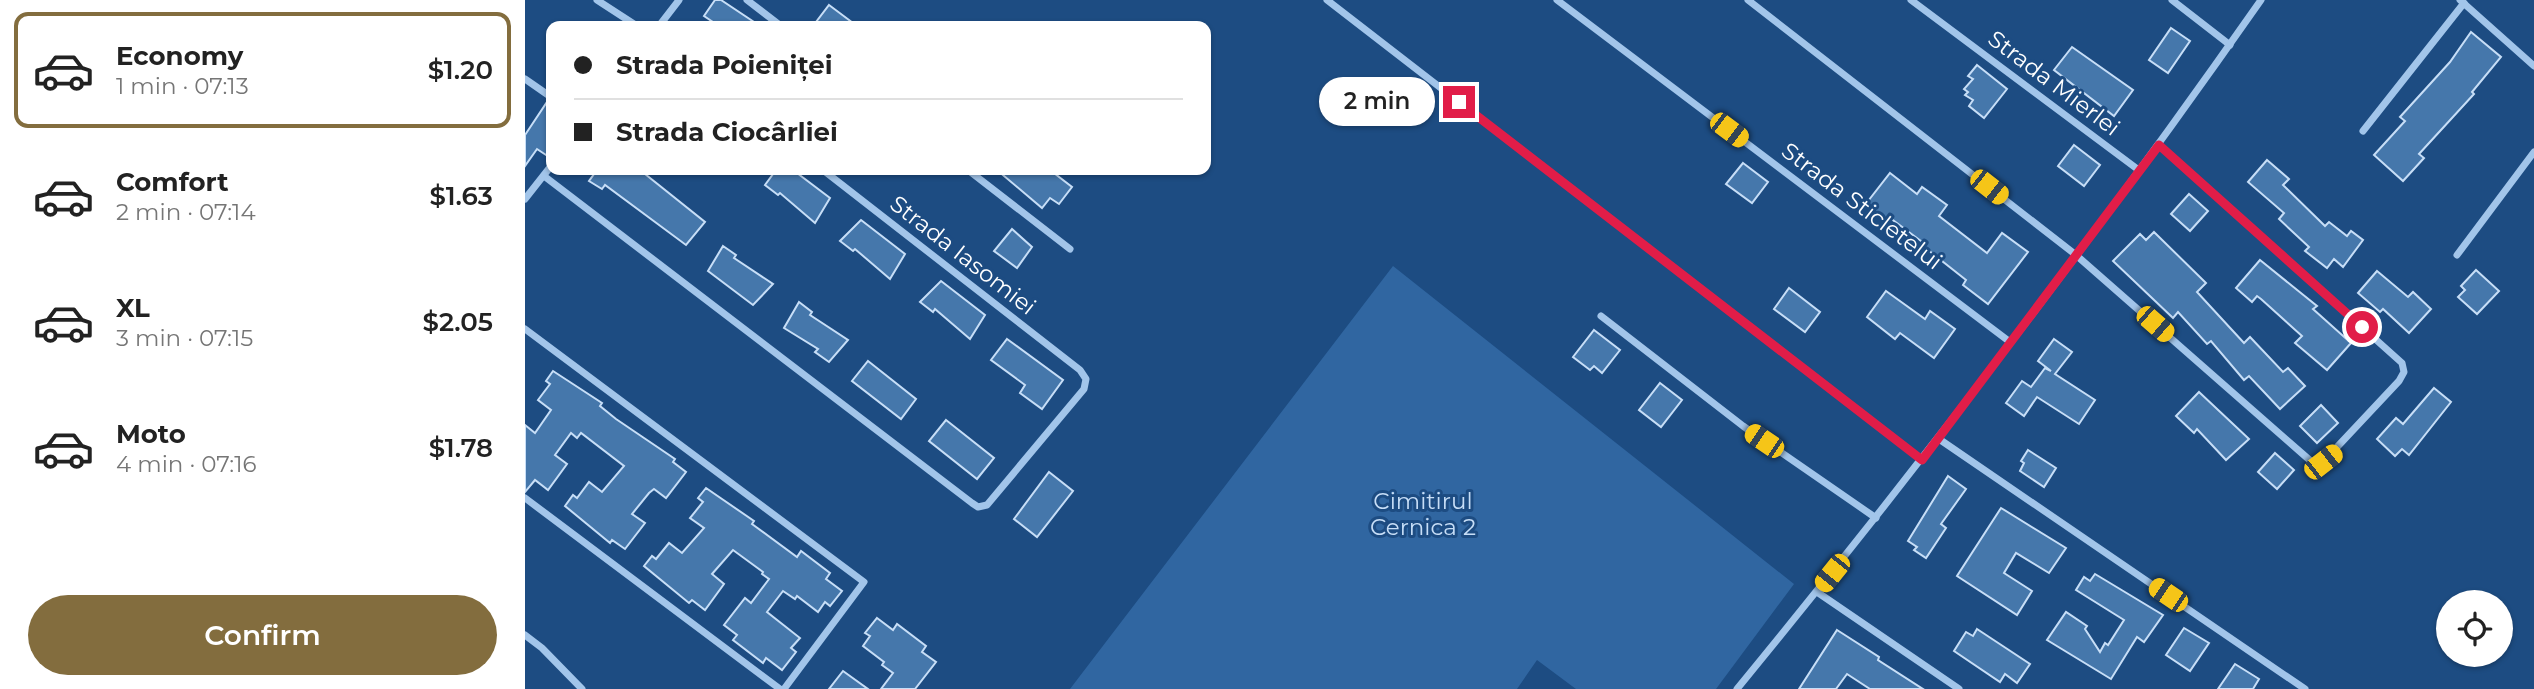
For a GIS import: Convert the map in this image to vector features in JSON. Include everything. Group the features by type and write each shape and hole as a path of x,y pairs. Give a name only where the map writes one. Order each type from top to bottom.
{"street":[{"path":"597,0 629,21"},
{"path":"663,21 679,0"},
{"path":"747,0 774,21"},
{"path":"1327,0 1922,460"},
{"name":"Strada Sticletelui","path":"1557,0 2010,342"},
{"path":"1748,0 2076,255 2313,463 2323,462 2399,381 2404,372 2402,363 2159,145"},
{"name":"Strada Mierlei","path":"1911,0 2140,171"},
{"path":"2172,0 2230,44"},
{"path":"1737,689 1939,439 2140,171 2261,0"},
{"path":"2363,131 2462,2 2534,66"},
{"path":"525,79 546,94"},
{"path":"2457,255 2534,152"},
{"path":"525,199 546,173"},
{"name":"Strada Iasomiei","path":"544,176 978,506 987,505 1084,389 1086,379 1080,370 829,175"},
{"path":"974,175 1070,249"},
{"path":"1601,316 1743,426 1876,518"},
{"path":"525,329 863,582 782,689 525,498"},
{"path":"1939,439 2305,689"},
{"path":"1817,592 1959,689"},
{"path":"525,635 582,689"}],"green space":[{"name":"Cimitirul Cernica 2","path":"1393,266 1794,584 1716,689 1576,689 1537,660 1517,689 1070,689"}],"building":[{"path":"715,0 721,0 752,21 712,21 704,16"},
{"path":"829,5 850,21 817,21"},
{"path":"2171,28 2190,41 2168,73 2149,60"},
{"path":"2471,32 2501,57 2472,92 2474,94 2419,154 2424,158 2403,181 2374,155 2405,121 2400,117 2450,62"},
{"path":"2072,47 2133,90 2114,116 2054,70"},
{"path":"1977,65 2007,89 1984,118 1969,106 1973,100 1965,95 1968,92 1964,89 1973,79 1968,76"},
{"path":"546,104 546,155 537,149 525,166 525,135"},
{"path":"2074,145 2100,165 2084,186 2058,166"},
{"path":"2267,160 2289,179 2283,185 2325,226 2329,222 2347,236 2351,231 2363,240 2343,267 2334,259 2327,268 2305,251 2309,247 2279,219 2284,213 2248,182"},
{"path":"1743,163 1768,182 1752,203 1726,184"},
{"path":"1890,173 1917,194 1922,187 1947,205 1939,216 1987,253 2002,233 2028,252 1988,304 1963,285 1966,280 1923,246 1925,244 1890,218 1887,222 1865,205"},
{"path":"593,175 646,175 705,222 686,245 605,185 602,189 589,181"},
{"path":"772,175 800,175 830,198 815,223 780,193 778,195 765,185"},
{"path":"1003,175 1056,175 1072,187 1059,204 1050,198 1042,208"},
{"path":"2189,194 2208,211 2190,231 2171,214"},
{"path":"861,220 905,254 890,279 855,249 853,251 840,241"},
{"path":"1012,229 1032,247 1017,268 994,251"},
{"path":"2154,232 2206,283 2197,292 2244,343 2250,337 2283,372 2288,368 2305,386 2280,409 2249,376 2244,380 2211,341 2207,344 2178,312 2173,318 2113,261 2140,234 2146,240"},
{"path":"723,246 736,255 734,258 773,284 753,305 708,271"},
{"path":"2260,260 2317,306 2313,309 2351,343 2327,370 2295,343 2302,336 2261,299 2257,296 2252,302 2236,288"},
{"path":"2476,270 2499,291 2477,314 2458,297 2465,290 2461,286"},
{"path":"2377,271 2408,297 2413,292 2431,309 2409,333 2383,309 2380,312 2358,293"},
{"path":"941,281 985,315 970,339 935,309 933,312 920,302"},
{"path":"1789,288 1820,312 1805,332 1774,309"},
{"path":"1886,291 1925,319 1930,311 1955,329 1934,358 1900,333 1895,339 1867,317"},
{"path":"799,302 812,312 810,315 848,340 829,362 815,352 818,349 784,328"},
{"path":"1594,330 1620,350 1602,373 1594,366 1590,370 1573,357"},
{"path":"1007,339 1063,380 1042,409 1020,393 1025,385 991,360"},
{"path":"2054,339 2072,352 2055,374 2095,400 2079,424 2037,397 2024,416 2006,403 2022,381 2031,387 2045,368 2051,371 2038,361"},
{"path":"868,361 916,399 901,419 852,381"},
{"path":"553,371 602,403 600,406 675,459 673,462 686,472 666,498 654,489 632,514 645,523 625,549 612,540 610,543 565,506 573,495 577,498 589,482 602,492 624,466 581,433 577,438 571,433 555,455 567,464 548,490 535,480 525,492 525,425 535,433 551,410 538,400 550,384 546,381"},
{"path":"1660,383 1682,400 1661,427 1639,410"},
{"path":"2434,388 2451,402 2409,455 2402,449 2395,456 2377,439 2396,418 2403,424"},
{"path":"2199,392 2249,439 2226,460 2197,429 2194,433 2176,416"},
{"path":"2321,405 2338,423 2317,443 2300,426"},
{"path":"946,420 994,458 977,479 929,441"},
{"path":"2028,450 2056,468 2044,487 2020,471 2024,463 2021,461"},
{"path":"2275,453 2294,470 2277,489 2258,472"},
{"path":"1049,472 1073,491 1037,537 1014,519"},
{"path":"1948,476 1966,489 1941,524 1946,528 1926,558 1914,550 1917,547 1908,541"},
{"path":"706,488 754,521 752,524 797,557 801,551 830,573 826,579 842,591 830,606 825,602 818,612 797,596 795,599 783,591 767,612 800,638 791,648 796,652 782,670 766,658 763,663 733,640 737,635 724,625 745,598 751,603 769,579 763,572 733,550 712,574 724,584 705,610 692,600 689,603 644,566 652,556 656,559 669,543 682,553 704,528 690,518 703,502 698,498"},
{"path":"2001,508 2066,548 2049,573 2016,553 2004,573 2032,591 2017,615 1957,576"},
{"path":"2095,574 2163,615 2144,642 2137,637 2111,679 2047,640 2066,612 2087,626 2085,629 2100,652 2105,643 2108,645 2124,620 2076,590 2084,577 2090,581"},
{"path":"877,618 893,630 897,624 926,646 922,652 936,662 915,689 881,689 893,673 882,665 884,662 863,646 870,636 865,633"},
{"path":"2184,628 2209,643 2190,671 2166,655"},
{"path":"1977,629 2030,664 2017,683 2005,674 2000,682 1954,651 1966,632 1973,636"},
{"path":"1837,630 1923,689 1870,689 1847,674 1836,689 1799,689"},
{"path":"2235,664 2259,679 2253,689 2218,689"},
{"path":"843,671 868,689 829,689"}],"route":[{"path":"1459,102 1922,460 2159,145 2362,327"}]}
